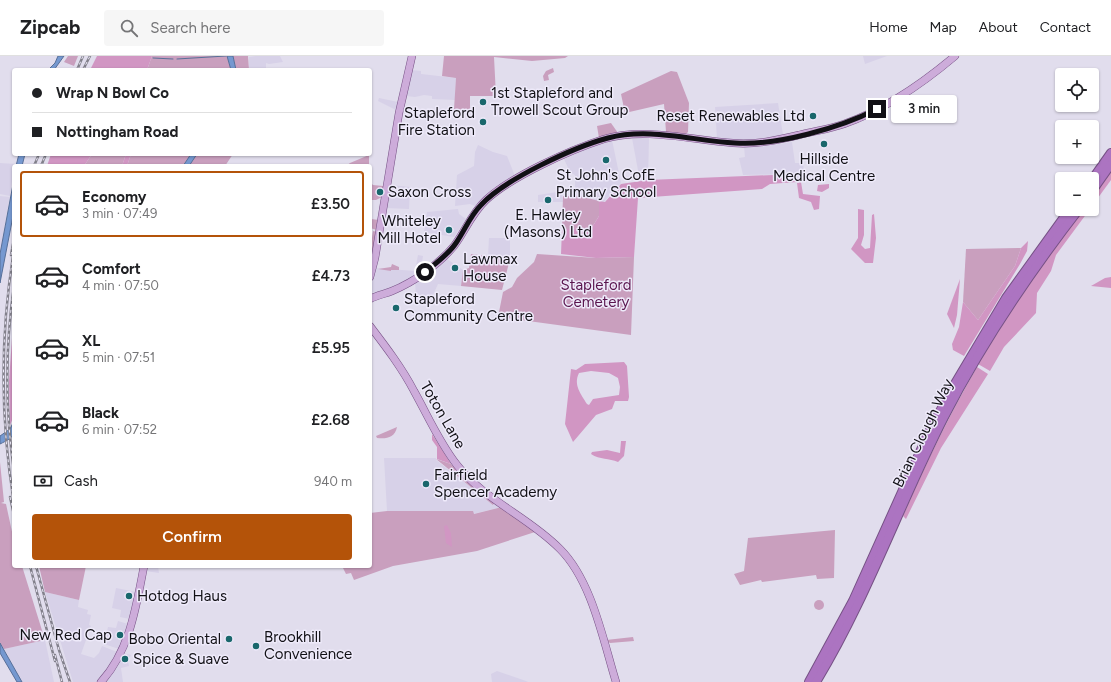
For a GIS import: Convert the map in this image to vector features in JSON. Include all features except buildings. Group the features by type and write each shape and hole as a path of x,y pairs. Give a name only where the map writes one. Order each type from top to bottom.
{"highway":[{"path":"1098,172 1111,153"},
{"path":"1099,181 1111,164"},
{"name":"Brian Clough Way","path":"809,682 853,602 929,432 953,387 1006,298 1065,216"},
{"name":"Brian Clough Way","path":"816,682 862,597 935,436 967,375 1011,303 1074,216"}],"main road":[{"path":"372,269 381,228 399,113 412,56"},
{"path":"372,298 405,284 437,262 456,243 477,210 494,193 519,177 577,149 622,135 671,136 750,144 776,140 835,126 854,120 877,109 908,91 955,56"},
{"name":"Toton Lane","path":"372,329 398,364 442,443 457,465 478,486 552,541 566,555 590,600 616,682"},
{"path":"101,682 118,658 128,634 135,611 144,568"}],"shaded area":[{"path":"97,56 152,56 148,68 91,68"},
{"path":"280,56 283,62 266,63 266,68 249,68 249,57"},
{"path":"863,56 887,56 865,64"},
{"path":"411,70 421,71 421,74 456,78 455,100 432,99 432,96 424,95 415,97 406,96"},
{"path":"379,98 398,102 396,110 378,101"},
{"path":"778,103 783,135 749,140 717,139 715,107"},
{"path":"632,138 649,138 648,180 640,181"},
{"path":"612,140 621,183 604,202 575,196 575,175 570,172 564,159"},
{"path":"792,142 795,163 803,163 805,181 797,182 796,174 743,175 739,158 745,157 744,147 760,147"},
{"path":"478,145 493,152 507,156 515,176 483,198 475,206 470,204 455,206 457,175 474,166 475,152"},
{"path":"50,156 91,156 85,164 48,164"},
{"path":"125,156 130,156 128,164 123,164"},
{"path":"0,163 16,164 12,164 10,196 0,194"},
{"path":"1111,169 1111,180 1099,196 1099,185"},
{"path":"796,174 797,182 770,184 762,189 638,198 634,257 596,258 561,254 562,229 591,229 599,216 599,201 605,202 621,184 648,180"},
{"path":"801,182 803,194 820,196 819,209 814,210 811,202 799,198 797,183"},
{"path":"829,184 829,188 822,192 817,191 818,185"},
{"path":"391,185 410,187 409,209 386,208"},
{"path":"558,192 562,193 563,202 538,202 538,195"},
{"path":"0,196 10,197 0,254"},
{"path":"458,209 459,214 466,219 454,237 424,232 427,212"},
{"path":"858,209 864,210 864,235 861,245 865,249 870,248 872,215 874,214 876,238 873,263 865,263 851,249 858,238"},
{"path":"1077,216 1085,216 1056,255 1051,271 1037,293 1036,313 1004,347 990,371 978,364 1026,287"},
{"path":"489,238 510,238 510,259 488,256"},
{"path":"1028,241 1027,251 1020,264 964,356 953,350 952,344 959,327 963,302 978,320 1015,266 1021,248"},
{"path":"418,255 423,256 422,262 426,267 421,272 386,290 372,293 375,268 415,271"},
{"path":"447,259 463,270 461,286 438,284 432,297 416,296 415,282"},
{"path":"1111,277 1111,288 1091,286 1105,278"},
{"path":"960,279 957,315 954,328 947,314"},
{"path":"12,338 12,420 10,425 9,381"},
{"path":"624,362 627,366 629,397 628,401 615,401 612,409 596,415 573,442 565,424 571,369 576,370 585,364","holes":["591,371 609,373 618,378 620,387 619,395 593,399 589,405 587,404 577,385 577,377 579,373"]},
{"path":"977,367 988,374 941,448 906,519 903,516 920,478 947,422"},
{"path":"432,434 451,464 437,459 437,447 432,440"},
{"path":"621,441 626,441 624,456 618,462 591,454 592,452 607,450 620,453"},
{"name":"Fairfield Spencer Academy","path":"384,458 436,458 436,460 487,500 502,507 473,514 473,511 387,511"},
{"path":"447,525 451,533 452,547 446,543 444,526"},
{"path":"146,568 158,568 159,573 145,571"},
{"path":"116,588 136,592 130,619 120,617 121,610 112,608"},
{"path":"45,592 79,600 78,607 88,610 87,614 91,615 89,625 91,626 81,654 94,658 99,653 102,646 117,652 102,677 97,682 73,682"},
{"path":"118,621 128,624 119,649 104,644 108,627 116,628"},
{"path":"45,640 54,682 22,682 4,649"},
{"path":"123,653 131,655 128,661 129,666 121,668 123,682 106,682"},
{"path":"497,671 528,682 492,682 491,674"}],"green space":[{"path":"68,56 78,56 74,66 64,62"},
{"path":"152,56 227,56 230,68 148,68"},
{"path":"233,56 248,56 249,68 236,68"},
{"path":"444,56 568,56 565,58 532,61 494,57 496,96 470,96 470,110 454,109 456,78 442,76"},
{"path":"553,68 554,72 548,75 549,80 544,81 543,76 546,71"},
{"path":"671,71 677,72 689,103 688,132 686,134 666,132 664,104 625,113 621,94"},
{"path":"611,123 618,133 599,138 597,126"},
{"path":"91,156 125,156 123,164 85,164"},
{"path":"130,156 190,156 184,164 128,164"},
{"path":"196,156 232,156 226,164 190,164"},
{"path":"369,156 369,164 349,164"},
{"path":"372,184 383,186 382,197 372,200"},
{"path":"563,196 580,196 599,201 599,216 591,229 562,229"},
{"path":"372,219 379,220 377,230 372,229"},
{"path":"373,231 377,232 373,251 372,251"},
{"path":"1021,248 1015,266 978,320 963,302 966,249"},
{"path":"471,254 510,259 502,290 461,286 463,270 469,268"},
{"name":"Stapleford Cemetery","path":"537,254 596,258 634,257 631,335 498,317 503,292 512,287 517,278 534,262"},
{"path":"392,264 399,267 399,270 391,271 378,269 391,267"},
{"path":"397,427 394,434 390,437 377,438 376,436"},
{"path":"436,459 451,464 465,479 494,503 493,505"},
{"path":"0,462 4,502 1,503 6,504 12,532 12,568 23,568 45,640 4,649 0,643"},
{"path":"502,507 535,532 477,551 393,566 354,580 351,573 346,574 343,568 372,568 372,513 387,511 473,511 474,514"},
{"path":"835,530 834,578 817,579 816,575 762,582 761,580 740,585 734,574 744,571 748,538"},
{"path":"39,568 86,568 79,600 45,592"},
{"path":"817,600 821,600 823,601 823,609 817,610 814,607 814,603"},
{"path":"633,637 634,641 610,643 606,640"}],"water":[{"path":"58,56 64,56 55,68 50,68 55,63"},
{"path":"227,56 233,56 236,68 230,68"},
{"path":"18,156 24,156 22,164 16,164"},
{"path":"190,156 196,156 190,164 184,164"},
{"path":"12,190 12,221 0,283 0,254"},
{"path":"12,425 11,438 0,444 0,436 10,429"},
{"path":"0,643 22,682 17,682 0,653"}],"waterway":[{"path":"177,59 226,56"},
{"path":"153,58 173,59"}],"railway":[{"path":"78,68 83,56"},
{"path":"84,68 90,56"},
{"path":"35,164 38,156"},
{"path":"42,164 45,156"},
{"path":"11,255 12,250"},
{"path":"12,263 4,345 4,408 12,490"},
{"path":"12,301 7,378 12,456"},
{"path":"10,497 12,506"},
{"path":"31,568 55,661"},
{"path":"37,568 59,650 70,682"},
{"path":"55,655 62,682"}],"place":[{"name":"1st Stapleford and Trowell Scout Group","path":"483,102"},
{"name":"Reset Renewables Ltd","path":"813,116"},
{"name":"Stapleford Fire Station","path":"483,122"},
{"name":"Hillside Medical Centre","path":"824,144"},
{"name":"St John's CofE Primary School","path":"606,160"},
{"name":"Saxon Cross","path":"380,192"},
{"name":"E. Hawley (Masons) Ltd","path":"548,200"},
{"name":"Whiteley Mill Hotel","path":"449,230"},
{"name":"Lawmax House","path":"455,268"},
{"name":"Stapleford Community Centre","path":"396,308"},
{"name":"Fairfield Spencer Academy","path":"426,484"},
{"name":"Hotdog Haus","path":"129,596"},
{"name":"New Red Cap","path":"120,635"},
{"name":"Bobo Oriental","path":"229,639"},
{"name":"Brookhill Convenience","path":"256,646"},
{"name":"Spice & Suave","path":"125,659"}],"route":[{"path":"425,272 457,242 477,210 484,201 494,193 519,177 563,155 595,142 619,135 639,134 750,144 791,137 842,125 877,109"}]}
